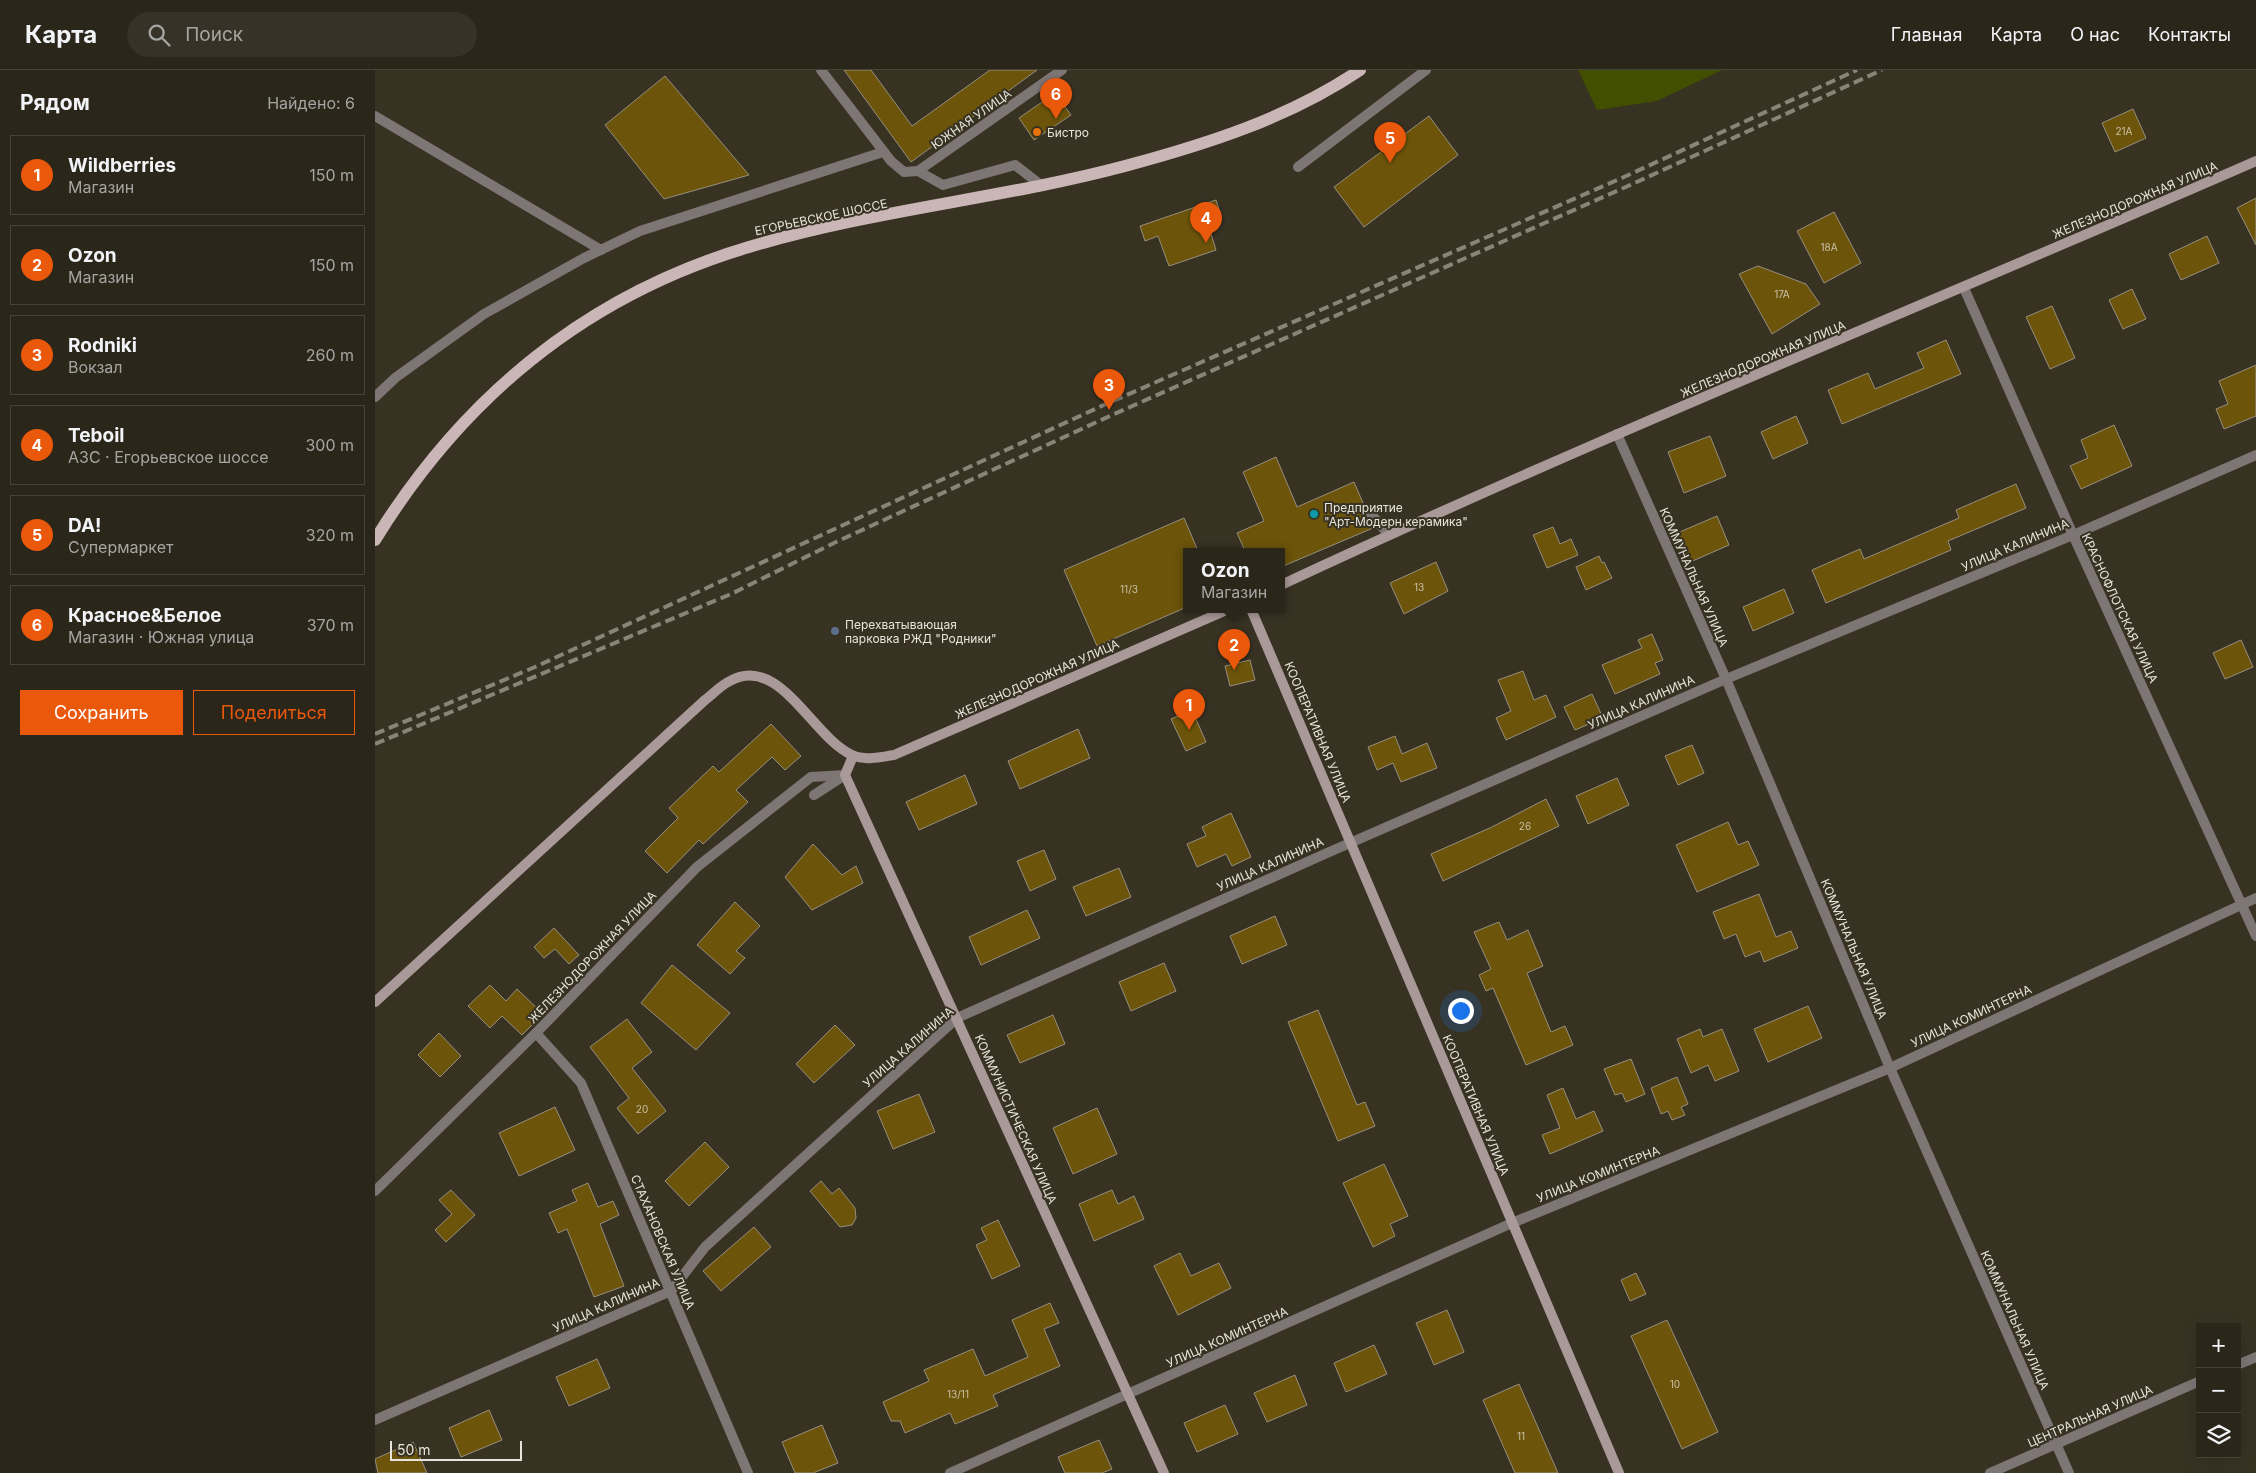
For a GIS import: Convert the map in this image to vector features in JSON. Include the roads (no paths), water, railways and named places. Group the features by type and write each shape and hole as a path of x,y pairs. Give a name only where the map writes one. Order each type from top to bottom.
{"main road":[{"name":"ЕГОРЬЕВСКОЕ ШОССЕ","path":"375,540 419,475 459,426 488,397 571,329 635,292 712,259 785,237 1042,186 1135,164 1237,132 1321,94 1360,70"},
{"name":"ЖЕЛЕЗНОДОРОЖНАЯ УЛИЦА","path":"1285,583 1617,434 1964,288 2256,162"},
{"name":"ЖЕЛЕЗНОДОРОЖНАЯ УЛИЦА","path":"853,756 873,758 894,755 1220,613"},
{"name":"КООПЕРАТИВНАЯ УЛИЦА","path":"1253,613 1619,1473"},
{"path":"375,1002 705,700 730,680 744,676 760,675 773,681 832,741 853,756 845,774"},
{"name":"КОММУНИСТИЧЕСКАЯ УЛИЦА","path":"845,774 1127,1396 1164,1473"}],"street":[{"path":"821,70 883,152 904,172 918,171 943,185 1015,165 1042,186"},
{"name":"ЮЖНАЯ УЛИЦА","path":"918,171 1062,70"},
{"path":"1298,167 1426,70"},
{"path":"375,116 601,250"},
{"path":"375,397 395,378 484,314 601,250 640,231 883,152"},
{"name":"КРАСНОФЛОТСКАЯ УЛИЦА","path":"1964,288 2073,535 2256,936"},
{"name":"КОММУНАЛЬНАЯ УЛИЦА","path":"1617,434 1726,679 1890,1068 2069,1473"},
{"name":"УЛИЦА КАЛИНИНА","path":"375,1420 671,1291 705,1247 957,1018 1351,842 1726,679 2073,535 2256,455"},
{"path":"1371,514 1389,535"},
{"path":"814,794 845,774"},
{"name":"ЖЕЛЕЗНОДОРОЖНАЯ УЛИЦА","path":"375,1191 536,1033 697,867 811,777 845,774"},
{"name":"УЛИЦА КОМИНТЕРНА","path":"951,1473 1512,1223 1890,1068 2256,898"},
{"name":"СТАХАНОВСКАЯ УЛИЦА","path":"536,1033 581,1083 748,1473"},
{"path":"2241,1363 2256,1357"},
{"name":"ЦЕНТРАЛЬНАЯ УЛИЦА","path":"1990,1473 2196,1383"}],"railway":[{"path":"375,734 535,667 1106,404 1624,177 1857,70"},
{"path":"375,744 731,594 836,542 1112,415 1628,186 1882,70"}],"place":[{"name":"Красное&Белое","path":"1056,119"},
{"name":"Бистро","path":"1037,132"},
{"name":"DA!","path":"1390,163"},
{"name":"Teboil","path":"1206,243"},
{"name":"Rodniki","path":"1109,410"},
{"name":"Предприятие \"Арт-Модерн керамика\"","path":"1314,514"},
{"name":"Перехватывающая парковка РЖД \"Родники\"","path":"835,631"},
{"name":"Ozon","path":"1234,670"},
{"name":"Wildberries","path":"1189,730"}]}
